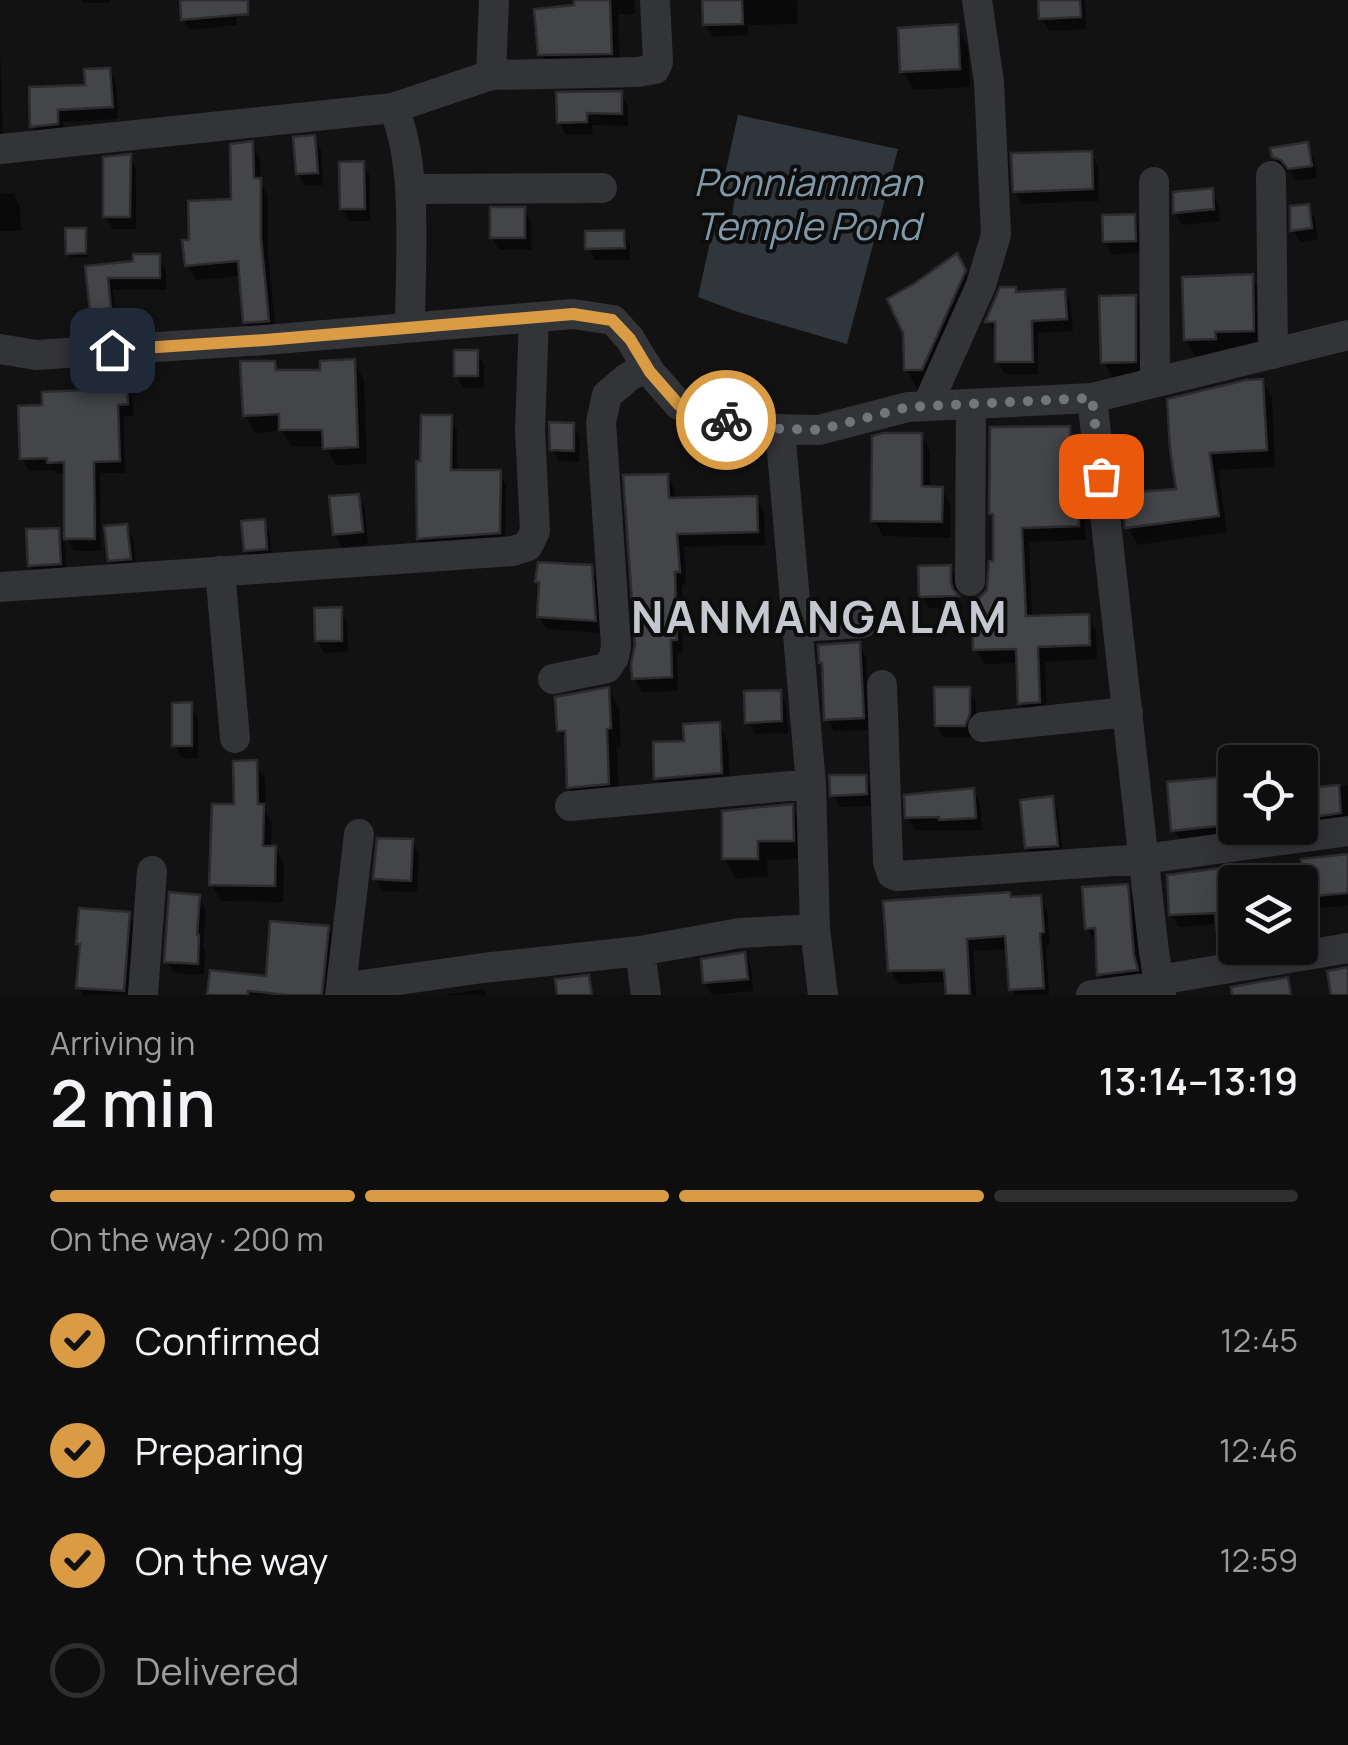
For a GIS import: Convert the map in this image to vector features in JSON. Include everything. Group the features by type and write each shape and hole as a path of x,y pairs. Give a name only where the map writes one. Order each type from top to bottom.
{"street":[{"path":"491,75 494,0"},
{"path":"0,149 393,108 491,75 655,69 655,0"},
{"path":"926,406 980,284 996,235 989,82 976,0"},
{"path":"393,108 407,154 410,190 410,327"},
{"path":"1271,176 1273,354"},
{"path":"1154,182 1154,382"},
{"path":"410,190 602,188"},
{"path":"0,350 36,356 573,314 612,320 679,405 760,428 819,430 908,407 1092,398 1348,335"},
{"path":"0,586 514,551 528,546 535,531 530,430 534,317"},
{"path":"553,679 607,668 614,657 601,422 607,396 647,366"},
{"path":"1092,398 1160,987"},
{"path":"970,581 971,404"},
{"path":"780,429 811,784 815,929 823,995"},
{"path":"220,571 235,738"},
{"path":"798,627 862,623"},
{"path":"882,685 888,862 892,874 1144,859 1348,831"},
{"path":"983,727 1128,712"},
{"path":"570,806 811,784"},
{"path":"359,834 340,991 497,981 740,933 815,929"},
{"path":"143,995 152,871"},
{"path":"1090,995 1160,987 1348,948"},
{"path":"640,951 646,995"}],"water":[{"name":"Ponniamman Temple Pond","path":"738,115 898,149 847,344 698,297 714,224 731,226 735,194 721,193"}],"building":[{"path":"180,0 248,0 248,14 181,20"},
{"path":"574,0 610,0 612,54 538,55 534,9 574,5"},
{"path":"702,0 742,0 743,24 703,25"},
{"path":"1038,0 1080,0 1081,17 1039,19"},
{"path":"958,24 960,69 900,72 898,28"},
{"path":"110,68 113,107 58,110 58,124 30,127 29,87 85,85 84,69"},
{"path":"622,91 622,114 587,113 587,122 557,123 556,92"},
{"path":"315,135 318,173 296,174 293,137"},
{"path":"253,141 254,178 261,178 261,237 269,321 243,323 238,261 185,266 182,240 189,240 188,201 231,199 230,144"},
{"path":"1308,142 1312,166 1288,169 1272,157 1270,148"},
{"path":"1092,151 1093,189 1013,192 1011,153"},
{"path":"131,154 130,217 103,217 103,157"},
{"path":"364,161 365,209 340,209 339,162"},
{"path":"1213,188 1214,209 1173,213 1173,192"},
{"path":"1309,204 1312,228 1290,231 1290,206"},
{"path":"490,207 525,207 525,238 490,238"},
{"path":"1135,214 1136,241 1103,242 1102,215"},
{"path":"65,228 86,228 86,253 66,254"},
{"path":"624,230 625,248 585,249 585,231"},
{"path":"957,253 966,270 922,370 904,370 903,333 887,299"},
{"path":"133,254 160,254 160,278 108,278 111,308 90,311 85,266 133,261"},
{"path":"1253,274 1254,331 1215,332 1216,339 1184,340 1182,277"},
{"path":"1000,287 1016,287 1016,292 1065,289 1067,319 1032,321 1033,362 995,362 995,322 985,322"},
{"path":"1136,295 1136,362 1101,363 1099,296"},
{"path":"454,350 478,350 478,376 454,376"},
{"path":"355,359 358,447 323,449 322,430 279,430 279,414 243,416 240,361 275,361 276,370 320,370 320,361"},
{"path":"1263,379 1267,450 1210,453 1219,516 1125,528 1122,493 1176,489 1167,399"},
{"path":"127,381 128,404 118,405 120,461 94,462 95,539 64,539 64,462 20,459 18,406 42,405 42,392 87,390 87,383"},
{"path":"421,415 452,415 451,470 501,470 500,533 417,539 416,461 420,461"},
{"path":"549,422 574,423 574,451 550,450"},
{"path":"1070,426 1071,492 1077,491 1079,526 1022,528 1026,616 1089,614 1090,645 1038,647 1040,702 1018,704 1016,649 973,650 972,599 987,590 989,561 993,561 990,427"},
{"path":"922,433 922,486 943,487 942,522 871,521 872,436"},
{"path":"668,474 669,498 757,496 758,532 677,534 680,572 675,572 677,640 671,640 672,677 632,679 635,645 623,475"},
{"path":"359,494 363,532 333,535 329,496"},
{"path":"265,519 267,549 244,551 241,521"},
{"path":"127,524 131,559 108,561 104,526"},
{"path":"59,528 61,564 28,566 26,529"},
{"path":"538,562 592,565 596,621 537,617"},
{"path":"951,565 951,582 959,596 919,597 918,566"},
{"path":"342,607 342,641 315,641 314,608"},
{"path":"860,642 864,718 824,720 818,645"},
{"path":"609,687 609,784 567,788 565,731 557,731 555,697"},
{"path":"934,687 970,687 970,714 965,726 935,726"},
{"path":"781,690 782,721 745,723 744,691"},
{"path":"192,702 192,746 172,746 172,703"},
{"path":"720,722 722,773 654,779 653,742 684,741 683,724"},
{"path":"257,760 258,804 264,804 263,846 276,846 275,886 209,885 212,804 234,804 233,761"},
{"path":"829,775 866,775 867,794 830,796"},
{"path":"1218,777 1218,826 1171,831 1167,782"},
{"path":"1339,785 1341,813 1318,816 1318,787"},
{"path":"974,788 976,818 905,818 904,795"},
{"path":"1053,796 1058,846 1025,848 1020,800"},
{"path":"793,804 794,841 758,841 758,859 722,859 722,811"},
{"path":"377,838 413,839 411,881 373,879"},
{"path":"1348,854 1348,893 1318,896 1318,865 1301,865 1301,859"},
{"path":"1218,868 1218,942 1215,913 1169,915 1167,875"},
{"path":"1128,884 1138,970 1097,975 1095,928 1085,929 1082,887"},
{"path":"169,892 200,895 198,964 164,962"},
{"path":"1010,892 1011,897 1041,895 1044,988 1009,990 1005,936 967,939 970,995 946,995 944,970 888,971 883,901"},
{"path":"79,908 130,912 124,991 76,988"},
{"path":"270,921 329,926 322,995 248,991 248,995 207,995 210,970 266,976"},
{"path":"745,952 748,979 703,983 701,959"},
{"path":"1348,967 1348,995 1331,995 1327,971"},
{"path":"589,975 592,995 557,995 555,979"},
{"path":"1288,977 1291,995 1232,995 1231,987"}],"way so far":[{"path":"726,420 760,428 819,430 908,407 1092,398 1101,476"}],"district":[{"name":"NANMANGALAM","path":"820,617"}],"route":[{"path":"112,350 573,314 612,320 679,405 726,420"}]}
